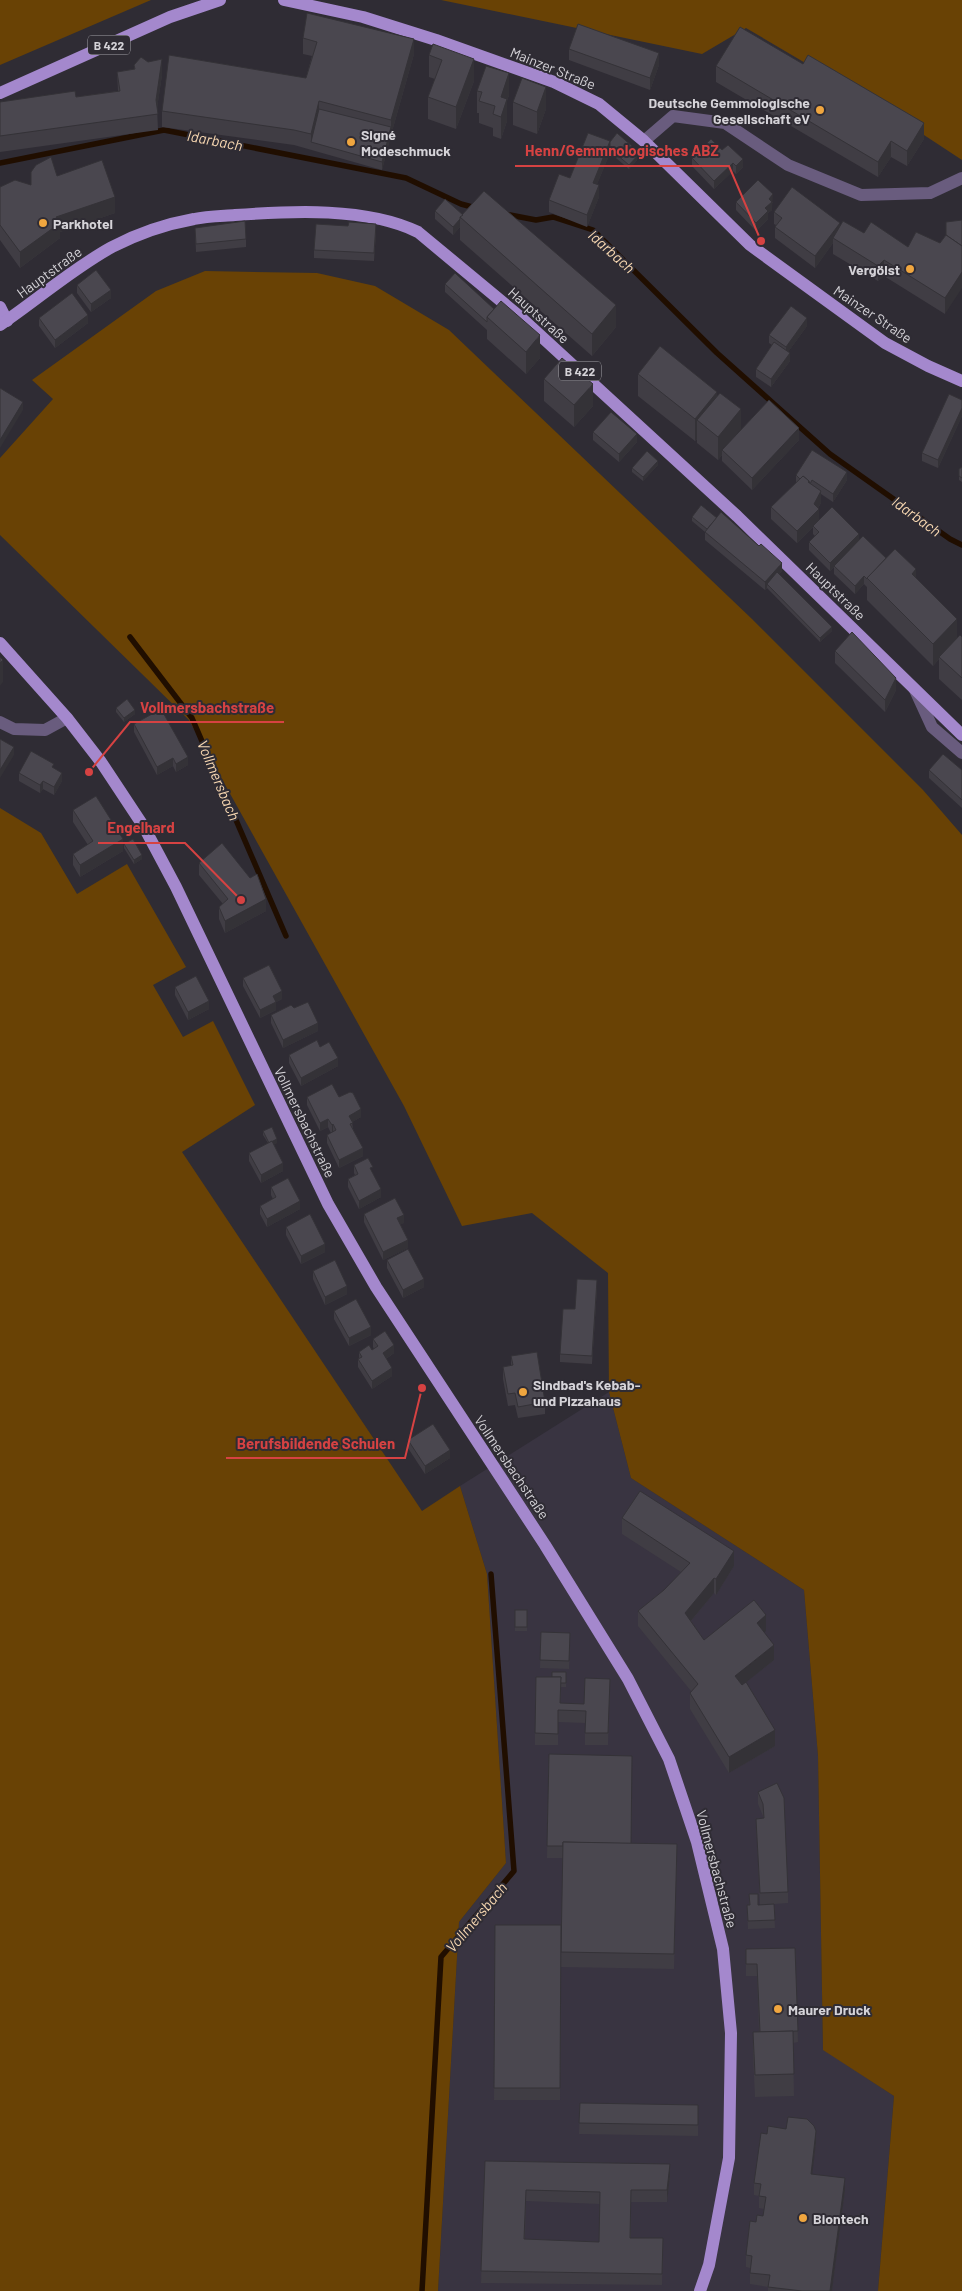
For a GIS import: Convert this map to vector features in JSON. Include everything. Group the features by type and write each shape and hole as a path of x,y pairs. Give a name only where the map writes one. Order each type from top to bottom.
{"main road":[{"name":"B 422","path":"0,93 170,17 220,0"},
{"name":"Mainzer Straße","path":"284,0 363,17 436,40 554,82 599,104 644,140 750,245 885,343 928,366 962,381"},
{"name":"Hauptstraße","path":"3,323 112,247 164,226 195,218 276,212 318,213 364,216 404,225 418,232 518,315 737,516 962,735"},
{"name":"B 422","path":"0,307 3,323"},
{"name":"Vollmersbachstraße","path":"0,643 67,718 101,762 144,827 176,888 328,1204 371,1279 550,1554 628,1680 669,1759 697,1842 723,1949 731,2033 730,2158 708,2265 700,2291"}],"street":[{"path":"644,140 673,116 725,123 788,165 861,195 930,193 962,178"},
{"path":"915,690 932,727 962,753"},
{"path":"0,722 14,730 45,730 67,718"}],"shaded area":[{"path":"0,0 151,0 0,65"},
{"path":"441,0 962,0 962,160 892,114 746,28 702,54"},
{"path":"205,271 317,273 375,286 449,330 752,619 923,790 962,835 962,2291 878,2291 894,2096 823,2050 818,1756 804,1590 631,1478 609,1392 608,1273 532,1213 462,1226 404,1106 189,720 0,535 0,458 53,399 32,380 156,291"},
{"path":"0,808 41,833 77,894 127,864 186,967 153,985 183,1037 213,1021 255,1105 182,1152 422,1511 460,1486 487,1574 506,1863 459,1922 438,2291 0,2291"},
{"path":"609,1392 631,1478 804,1590 818,1756 823,2049 894,2096 878,2291 438,2291 459,1922 506,1863 487,1574 460,1486"}],"building":[{"path":"307,13 414,39 391,120 319,101 311,134 162,111 169,55 306,78 317,42 303,38"},
{"path":"578,24 659,53 650,78 569,49"},
{"name":"Deutsche Gemmologische Gesellschaft eV","path":"740,27 803,64 808,55 924,123 907,151 891,141 878,162 716,66"},
{"path":"433,44 474,59 456,107 428,97 442,60 429,55"},
{"path":"141,57 148,62 162,59 156,100 158,114 0,136 0,102 75,91 76,97 120,91 117,72 135,69 134,65"},
{"path":"486,66 509,73 501,97 507,99 501,117 493,114 495,106 479,101 482,92 477,91"},
{"path":"522,78 546,87 537,112 513,102"},
{"name":"Signé Modeschmuck","path":"319,109 391,127 382,162 311,142"},
{"path":"588,133 610,141 593,183 599,185 587,215 549,200 559,174 570,178"},
{"path":"617,133 640,153 629,165 610,149 610,142"},
{"path":"711,139 722,150 728,145 743,159 736,166 733,163 714,181 692,158"},
{"name":"Parkhotel","path":"51,157 57,176 102,160 115,197 56,217 60,223 20,252 0,225 0,187 15,180 31,185 31,172 36,165"},
{"path":"758,180 773,194 769,199 772,202 765,208 768,211 756,223 736,202"},
{"path":"792,187 840,223 815,256 775,227 782,218 774,212"},
{"path":"484,191 616,305 592,334 460,217"},
{"path":"445,199 463,215 453,227 435,211"},
{"path":"962,220 962,246 946,235 946,222"},
{"path":"245,221 246,239 196,244 195,228"},
{"path":"843,221 864,233 871,222 908,247 916,232 940,243 946,235 962,246 962,272 945,298 884,260 878,266 833,238"},
{"path":"349,222 376,224 374,253 314,250 316,224 348,226"},
{"path":"96,270 111,290 91,304 77,285"},
{"path":"455,273 494,309 487,317 487,322 445,284"},
{"path":"72,293 88,315 55,340 39,318"},
{"path":"501,301 540,335 526,352 487,317"},
{"path":"791,306 807,318 786,347 769,335"},
{"path":"774,342 790,353 771,379 756,369"},
{"path":"660,346 717,392 695,419 638,374"},
{"path":"562,358 593,384 574,405 544,379"},
{"path":"0,388 23,402 0,440"},
{"path":"720,393 741,409 718,437 697,420"},
{"path":"949,394 962,400 962,408 938,460 922,453"},
{"path":"769,400 799,428 752,478 722,450"},
{"path":"611,412 637,434 619,454 593,432"},
{"path":"812,450 847,472 833,494 812,480 810,484 803,476 800,479 796,475"},
{"path":"647,451 658,461 643,477 632,468"},
{"path":"962,467 962,478 959,476 959,469"},
{"path":"803,476 821,491 814,504 819,509 797,531 771,507"},
{"path":"701,505 717,518 707,529 692,517"},
{"path":"832,507 859,534 830,563 809,542 819,532 813,526"},
{"path":"721,512 759,546 761,544 782,563 765,582 705,532"},
{"path":"863,536 886,558 867,579 864,576 855,586 834,566"},
{"path":"895,549 916,569 912,574 957,619 933,644 867,578"},
{"path":"777,572 832,627 820,638 767,584"},
{"path":"852,632 896,678 885,700 835,651"},
{"path":"960,635 962,637 962,678 939,657"},
{"path":"127,699 135,710 124,718 116,708"},
{"path":"161,709 188,757 176,764 173,758 157,767 134,724"},
{"path":"0,739 14,747 0,770"},
{"path":"31,751 54,764 52,767 62,773 54,787 43,781 40,785 19,773"},
{"path":"943,754 962,770 962,800 929,770"},
{"path":"96,796 123,839 80,865 73,854 93,841 73,810"},
{"path":"133,839 142,855 134,860 124,844"},
{"path":"222,843 250,878 257,874 266,899 225,921 219,907 228,899 199,863"},
{"path":"269,965 282,991 273,996 276,1002 260,1010 243,978"},
{"path":"196,976 209,1001 188,1012 175,987"},
{"path":"308,1002 318,1023 283,1040 271,1015 291,1005 294,1008"},
{"path":"317,1040 320,1047 329,1042 338,1058 301,1078 289,1055"},
{"path":"332,1084 339,1097 350,1092 353,1093 361,1109 349,1116 353,1123 350,1124 363,1148 339,1160 327,1135 336,1130 333,1124 328,1119 320,1123 307,1097"},
{"path":"272,1127 277,1139 269,1143 263,1131"},
{"path":"272,1141 283,1163 261,1175 249,1153"},
{"path":"368,1158 373,1167 370,1168 381,1189 359,1201 348,1179 358,1174 354,1165"},
{"path":"288,1178 300,1201 267,1219 260,1206 276,1197 271,1187"},
{"path":"395,1198 404,1215 397,1218 408,1240 383,1252 364,1214"},
{"path":"310,1214 325,1244 301,1256 286,1227"},
{"path":"408,1249 424,1279 403,1290 387,1260"},
{"path":"335,1260 347,1286 325,1297 313,1271"},
{"path":"577,1279 597,1280 592,1356 560,1354 563,1309 575,1309"},
{"path":"356,1299 371,1327 349,1338 334,1311"},
{"path":"385,1331 394,1345 383,1353 392,1368 372,1381 358,1359 362,1357 359,1352 369,1345 372,1350 378,1346 373,1339"},
{"name":"Sindbad's Kebab- und Pizzahaus","path":"537,1352 545,1402 518,1407 515,1393 508,1394 503,1367 513,1365 511,1356"},
{"path":"433,1424 450,1450 425,1466 408,1440"},
{"path":"640,1491 734,1551 716,1579 714,1578 685,1613 704,1640 754,1600 766,1615 757,1623 774,1645 735,1676 742,1685 746,1682 775,1730 729,1757 690,1693 698,1684 638,1611 664,1590 690,1563 622,1518"},
{"path":"515,1610 527,1610 527,1627 515,1627"},
{"path":"541,1632 570,1633 569,1661 540,1660"},
{"path":"552,1672 566,1672 566,1683 560,1683 561,1677 552,1677"},
{"path":"536,1677 561,1677 560,1703 584,1704 585,1678 610,1679 608,1733 585,1733 586,1711 558,1710 558,1734 535,1733"},
{"path":"549,1754 632,1756 631,1844 563,1842 563,1846 547,1846"},
{"path":"777,1783 784,1798 788,1892 760,1893 756,1819 764,1818 763,1804 758,1792"},
{"path":"563,1842 677,1844 674,1954 561,1952"},
{"path":"749,1894 758,1894 758,1905 774,1904 775,1920 748,1921 747,1905 750,1905"},
{"path":"495,1925 561,1925 560,2088 494,2088"},
{"name":"Maurer Druck","path":"795,1948 798,2031 760,2032 757,1964 746,1964 746,1949"},
{"path":"793,2031 794,2074 755,2075 753,2032"},
{"path":"580,2103 698,2105 698,2125 579,2123"},
{"name":"Biontech","path":"788,2117 807,2119 814,2126 816,2131 811,2174 845,2178 830,2291 802,2291 768,2287 770,2275 750,2273 752,2256 746,2255 750,2221 756,2222 757,2215 763,2216 766,2197 759,2196 761,2184 754,2183 761,2133 767,2134 768,2126 786,2129"},
{"path":"485,2161 670,2164 667,2190 631,2190 630,2238 663,2238 662,2274 481,2271","holes":["526,2190 600,2192 599,2242 524,2239"]}],"waterway":[{"name":"Idarbach","path":"0,163 164,130 406,178 461,204 476,208"},
{"name":"Idarbach","path":"505,214 536,220 553,217 593,230 717,353 830,454 950,539 962,545"},
{"name":"Vollmersbach","path":"130,637 192,718 286,936"},
{"name":"Vollmersbach","path":"422,2291 441,1957 514,1871 491,1574"}],"place":[{"name":"Deutsche Gemmologische Gesellschaft eV","path":"820,110"},
{"name":"Signé Modeschmuck","path":"351,142"},
{"name":"Parkhotel","path":"43,223"},
{"name":"Henn/Gemmnologisches ABZ","path":"761,241"},
{"name":"Vergölst","path":"910,269"},
{"name":"Vollmersbachstraße","path":"89,772"},
{"name":"Engelhard","path":"241,900"},
{"name":"Berufsbildende Schulen","path":"422,1388"},
{"name":"Sindbad's Kebab- und Pizzahaus","path":"523,1392"},
{"name":"Maurer Druck","path":"778,2009"},
{"name":"Biontech","path":"803,2218"}]}
